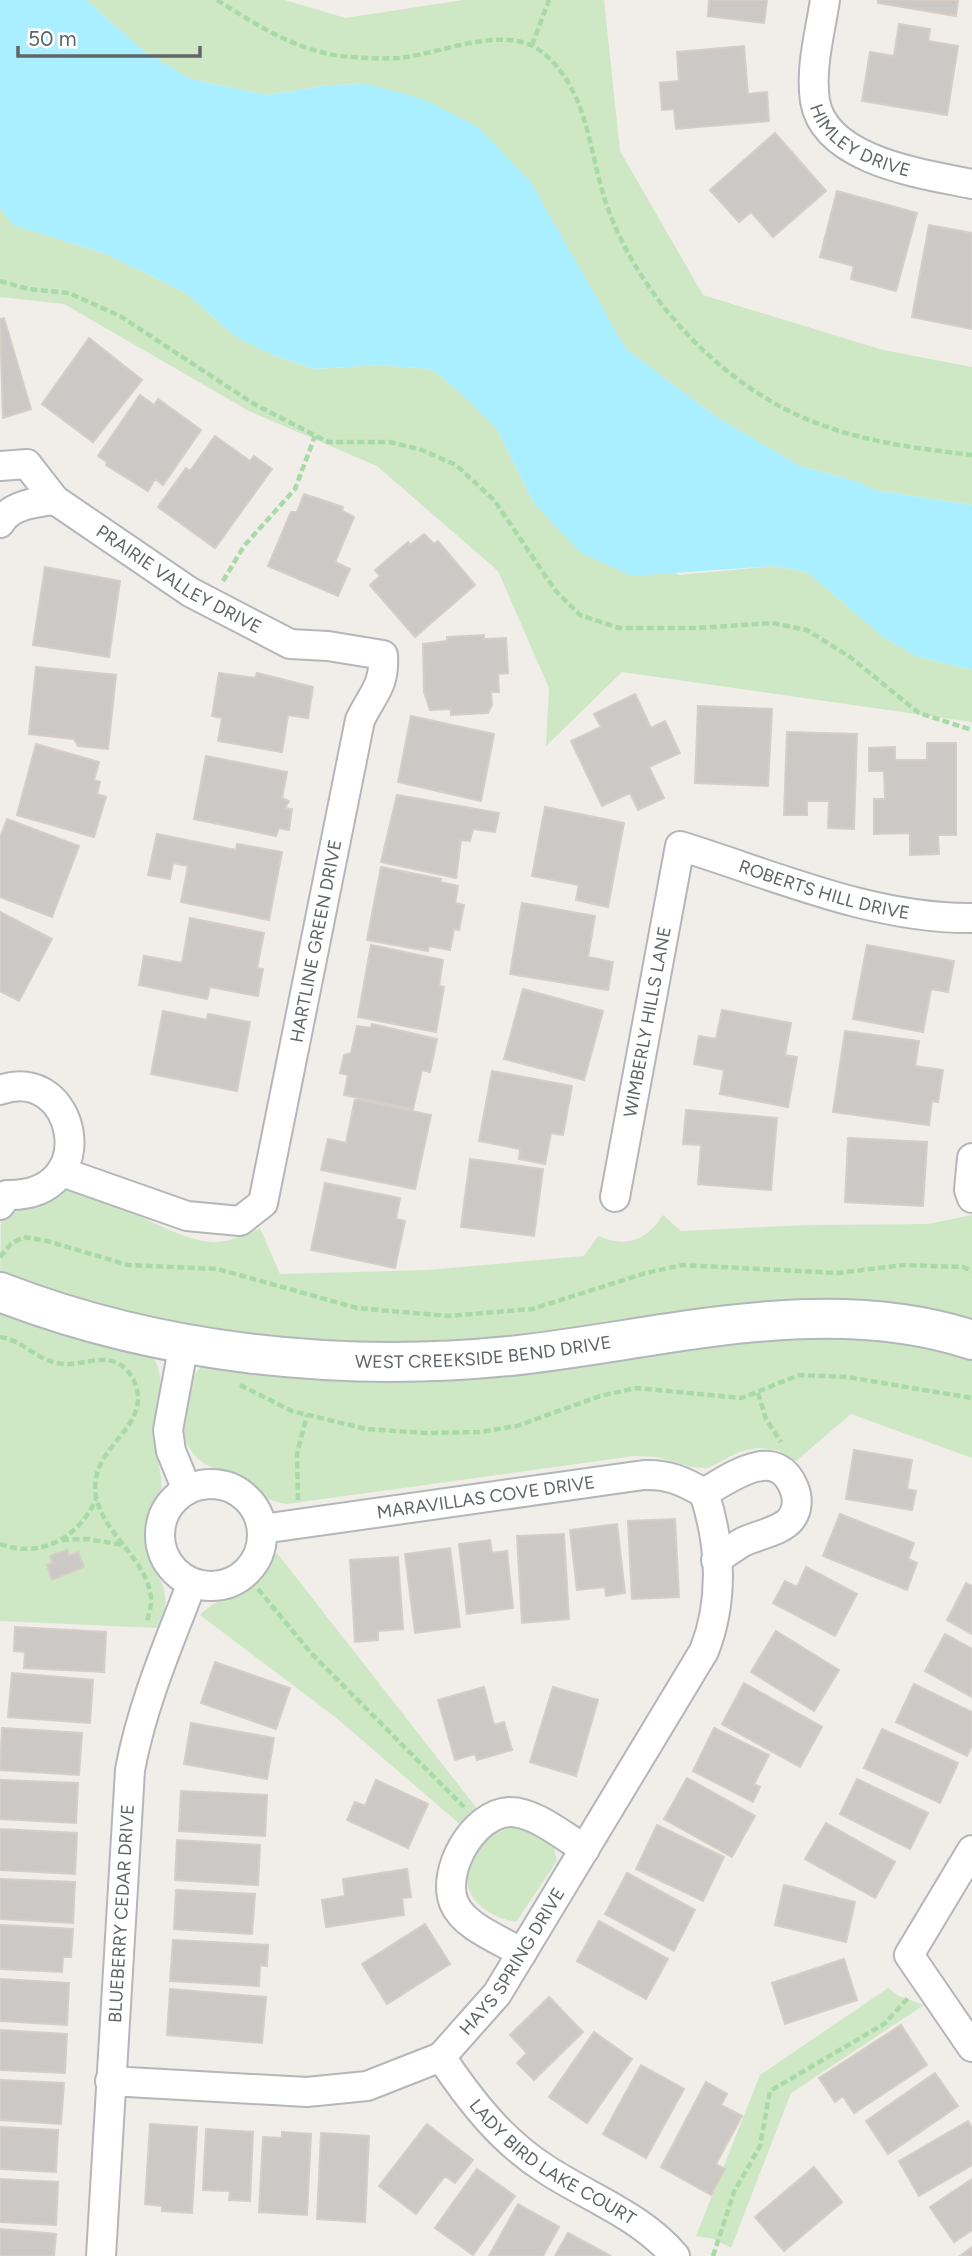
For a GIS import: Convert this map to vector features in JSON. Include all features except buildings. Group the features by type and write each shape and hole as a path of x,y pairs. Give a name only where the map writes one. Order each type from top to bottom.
{"street":[{"name":"HIMLEY DRIVE","path":"825,0 813,70 816,104 829,130 850,149 874,160 972,184"},
{"name":"PRAIRIE VALLEY DRIVE","path":"0,466 27,464 55,500 210,603 289,644 328,646 383,655"},
{"path":"0,523 4,516 16,509 34,502 55,500"},
{"name":"HARTLINE GREEN DRIVE","path":"62,1172 187,1216 240,1222 262,1203 360,720 370,698 382,684 383,655"},
{"name":"ROBERTS HILL DRIVE","path":"680,846 855,901 903,912 972,918"},
{"name":"WIMBERLY HILLS LANE","path":"615,1197 680,846"},
{"path":"0,1090 26,1087 43,1093 57,1104 67,1119 71,1137 69,1155 62,1172 38,1191 7,1195 0,1205"},
{"path":"972,1158 969,1190 972,1198"},
{"name":"WEST CREEKSIDE BEND DRIVE","path":"0,1292 71,1316 184,1343 341,1361 430,1362 511,1356 742,1324 817,1318 895,1324 972,1340"},
{"path":"184,1343 168,1430 171,1451 187,1490"},
{"path":"704,1493 748,1467 758,1465 782,1472 791,1480 796,1493 797,1507 791,1520 741,1543 716,1560"},
{"name":"MARAVILLAS COVE DRIVE","path":"262,1530 644,1475 664,1475 683,1480 704,1493"},
{"path":"215,1484 236,1490 252,1504 262,1530 261,1545 253,1565 237,1580 217,1587 192,1583 177,1575 164,1558 159,1536 163,1515 176,1498 187,1490 215,1484"},
{"name":"HAYS SPRING DRIVE","path":"110,2081 307,2092 338,2091 367,2086 441,2057 497,1994 704,1651 714,1627 718,1600 712,1519 704,1493"},
{"name":"BLUEBERRY CEDAR DRIVE","path":"101,2256 130,1770 137,1731 192,1583"},
{"path":"522,1953 464,1918 454,1903 451,1883 457,1859 488,1819 509,1812 528,1816 585,1849"},
{"path":"972,1850 909,1955 972,2047"},
{"name":"LADY BIRD LAKE COURT","path":"441,2057 469,2098 511,2142 544,2169 659,2237 675,2256"}],"path":[{"path":"217,0 288,41 339,55 401,58 500,39 532,45 561,72 578,98 606,202 620,232 644,276 695,344 723,369 772,401 822,425 901,446 972,455"},
{"path":"532,45 549,0"},
{"path":"0,281 28,289 68,293 120,316 254,404 328,442 390,442 422,450 456,465 494,500 555,590 580,615 619,628 772,623 807,630 850,657 919,713 972,730"},
{"path":"210,603 244,547 295,488 315,436"},
{"path":"0,1257 11,1244 23,1237 47,1241 128,1265 218,1269 357,1308 448,1316 532,1309 646,1273 682,1265 838,1273 904,1265 963,1268 972,1271"},
{"path":"0,1337 20,1343 60,1364 107,1361 116,1363 132,1376 138,1401 129,1425 98,1469 96,1498 84,1520 60,1541"},
{"path":"236,1383 292,1411 366,1429 480,1432 517,1426 600,1396 636,1388 727,1399 758,1393 799,1375 822,1374 972,1398"},
{"path":"758,1393 770,1427 788,1448"},
{"path":"300,1509 295,1468 307,1415"},
{"path":"96,1498 107,1524 147,1582 151,1600 149,1612"},
{"path":"0,1544 31,1550 60,1541 88,1538 123,1546"},
{"path":"258,1588 310,1651 482,1825"},
{"path":"713,2256 734,2192 760,2146 770,2091 884,2024 926,1980"}],"green space":[{"path":"86,0 285,0 345,18 463,0 604,0 620,151 703,295 883,350 972,367 972,505 874,490 859,482 800,466 715,416 626,349 584,279 367,84 328,85 267,95 191,79 145,52"},
{"path":"0,208 13,225 103,253 187,294 236,337 273,355 315,369 378,365 431,369 462,394 497,429 534,503 679,575 774,566 807,572 883,637 916,656 972,670 972,722 622,672 546,746 549,688 498,571 377,466 249,411 64,304 0,297"},
{"path":"76,1188 90,1191 172,1231 205,1241 229,1240 260,1228 280,1274 428,1270 584,1256 598,1236 608,1240 635,1240 650,1231 663,1215 681,1231 806,1225 928,1224 972,1215 972,1324 471,1344 279,1342 144,1320 0,1275 1,1218 37,1199"},
{"path":"0,1310 149,1355 156,1362 160,1397 156,1447 161,1485 150,1522 148,1542 150,1555 164,1590 164,1612 159,1628 0,1621"},
{"path":"740,1338 882,1338 972,1357 972,1458 851,1414 796,1461 778,1450 758,1448 739,1452 708,1468 692,1467 657,1457 634,1456 287,1504 260,1495 236,1476 201,1462 189,1448 181,1424 183,1398 194,1375 202,1366"},
{"path":"277,1553 479,1811 462,1826 334,1716 200,1615 212,1605 252,1584"},
{"path":"510,1824 525,1827 553,1844 557,1861 516,1922 499,1917 475,1901 467,1877 468,1863 474,1849 485,1835"},
{"path":"888,1988 899,1996 924,2005 791,2093 731,2248 714,2239 696,2236 760,2075"}],"water":[{"path":"0,0 86,0 145,52 191,79 267,95 328,85 367,84 423,99 478,127 530,181 626,349 715,416 800,466 859,482 874,490 972,505 972,670 916,656 883,637 807,572 774,566 632,576 580,552 534,503 497,429 462,394 431,369 378,365 315,369 273,355 236,337 187,294 156,278 103,253 13,225 0,208"}]}
